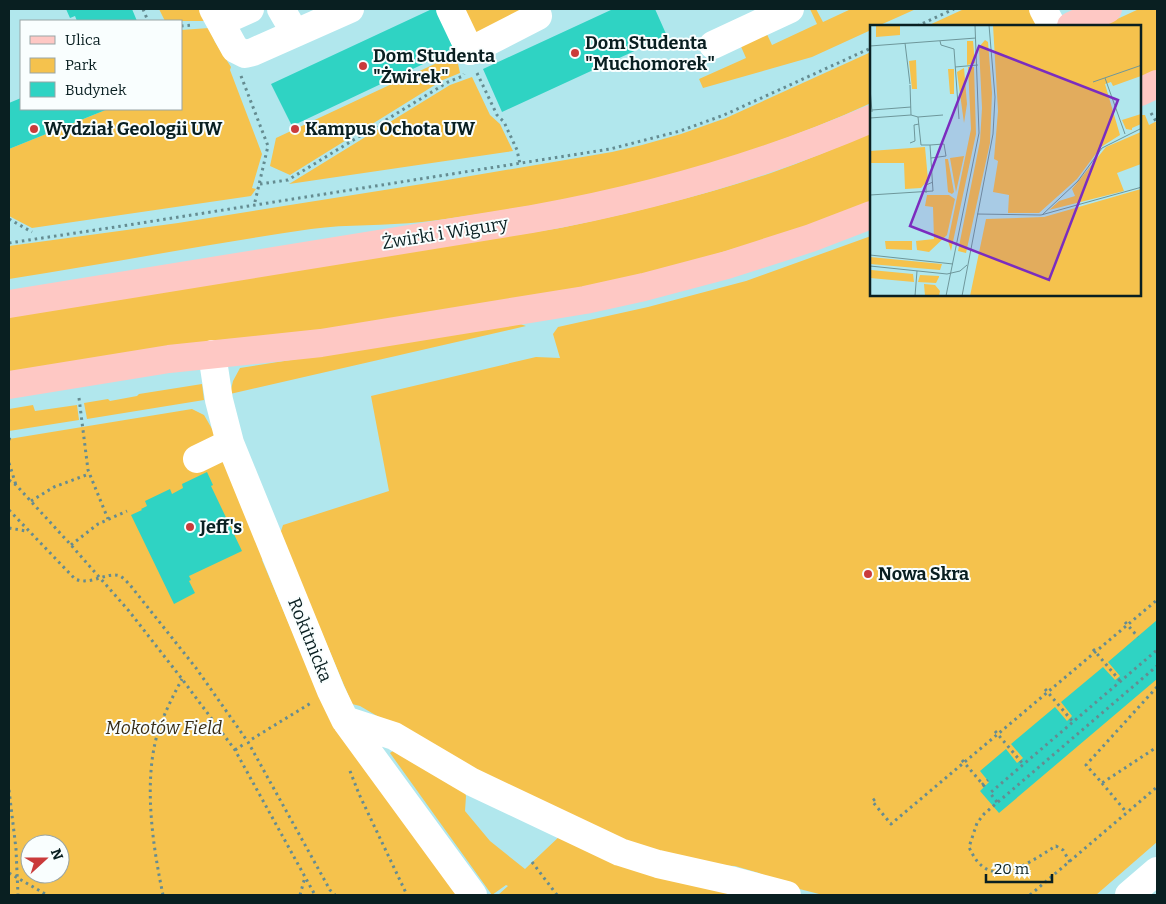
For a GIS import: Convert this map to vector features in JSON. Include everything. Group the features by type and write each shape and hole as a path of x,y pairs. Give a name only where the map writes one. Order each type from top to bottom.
{"main road":[{"path":"1073,25 1108,9"},
{"path":"1141,92 1157,84"},
{"name":"Żwirki i Wigury","path":"9,304 590,208 722,175 801,148 870,120"},
{"path":"9,385 169,359 321,343 561,304 617,293 753,257 811,238 870,215"}],"street":[{"path":"250,9 217,15 235,49 246,54 350,9"},
{"path":"281,9 295,33"},
{"path":"450,9 470,51 538,16 535,9"},
{"path":"713,45 790,9"},
{"path":"1043,9 1051,25"},
{"name":"Rokitnicka","path":"212,354 218,400 230,444 331,691 345,720 473,895"},
{"path":"197,459 230,444"},
{"path":"345,720 394,736 472,782 620,852 658,864 787,895"},
{"path":"1129,895 1157,871"}],"path":[{"path":"919,25 954,9"},
{"path":"9,242 254,206 610,149 680,131 750,104 870,48"},
{"path":"470,51 475,70 497,115 504,122 520,164"},
{"path":"260,184 288,180 448,82 463,76 470,51"},
{"path":"246,54 241,79 268,146 254,206"},
{"path":"9,220 32,232"},
{"path":"79,398 90,474 108,519"},
{"path":"9,440 11,434"},
{"path":"9,463 16,485"},
{"path":"31,501 54,486 90,474"},
{"path":"9,480 16,485 71,544 129,611 235,750 315,895"},
{"path":"9,510 75,579 85,582 116,576 123,578 196,668 258,757 330,890 335,895"},
{"path":"71,544 98,524 127,511"},
{"path":"9,528 29,532"},
{"path":"875,799 872,801 892,824 1094,650 1157,600"},
{"path":"1126,623 1138,637"},
{"path":"1094,650 1120,681"},
{"path":"998,802 990,793 1157,650"},
{"path":"1153,653 1157,659"},
{"path":"1070,862 1063,850 1056,846 1021,867 1008,872 996,873 982,868 974,860 969,848 977,823 984,814 1157,666"},
{"path":"163,895 153,834 152,760 162,721 182,679"},
{"path":"1128,813 1086,765 1157,688"},
{"path":"252,739 331,691"},
{"path":"1046,691 1073,722"},
{"path":"996,733 1023,764"},
{"path":"235,750 244,744"},
{"path":"1102,783 1157,747"},
{"path":"963,761 984,786 988,780"},
{"path":"348,767 407,895"},
{"path":"1030,895 1157,787"},
{"path":"9,790 16,849 18,895"},
{"path":"532,862 557,895"},
{"path":"9,873 47,895"},
{"path":"300,895 305,876"}],"green space":[{"path":"159,9 202,9 207,21 182,21 164,20"},
{"path":"459,9 523,9 475,35"},
{"path":"810,9 816,9 823,22 851,9 916,9 880,25 870,25 870,30 812,57 703,88 699,79 746,58 739,42 765,30 772,45 817,24"},
{"path":"964,9 1036,9 1035,25 929,25"},
{"path":"1139,9 1157,9 1157,72 1141,80 1141,25 1104,25"},
{"path":"209,28 215,42 231,67 230,70 262,154 252,188 256,189 251,196 32,228 9,216 9,149 106,110 182,110 182,30"},
{"path":"870,52 870,103 818,126 763,146 651,180 537,205 479,214 422,222 311,229 9,279 9,246 178,223 612,152 681,134 726,118"},
{"path":"456,54 460,73 443,80 290,175 270,166 276,138"},
{"path":"472,77 490,115 500,124 513,151 289,184 450,85"},
{"name":"Nowa Skra","path":"1141,115 1145,115 1149,125 1157,121 1157,842 1096,895 823,895 776,883 759,873 735,866 718,865 626,844 456,762 360,706 352,704 280,534 283,525 389,491 371,396 536,357 560,358 553,334 558,327 648,307 746,281 870,236 870,296 1141,296"},
{"path":"870,133 870,202 787,233 642,276 355,326 9,373 9,316 560,228 666,204 796,164"},
{"path":"520,324 526,326 230,394 233,381 240,368"},
{"path":"202,384 204,400 87,419 84,403 108,399 110,401 139,394"},
{"path":"33,405 35,411 77,405 79,420 9,431 9,409"},
{"name":"Mokotów Field","path":"192,409 204,415 215,434 267,557 262,560 316,688 457,895 9,895 9,439"},
{"path":"401,745 463,786 466,796 465,811 490,841 525,869 562,834 741,895 498,895 508,886 506,885 492,895 390,753"}],"building":[{"path":"66,9 132,9 137,20 77,20 75,16 70,18"},
{"name":"Dom Studenta \"Żwirek\"","path":"432,9 437,9 455,49 292,126 271,84"},
{"name":"Dom Studenta \"Muchomorek\"","path":"613,9 655,9 667,36 502,112 483,69"},
{"name":"Wydział Geologii UW","path":"20,98 20,110 106,110 9,149 9,103"},
{"name":"Jeff's","path":"207,472 213,485 211,486 242,551 189,576 191,580 189,581 195,593 174,604 131,515 147,506 145,501 170,489 172,494 183,488 182,484"},
{"path":"1157,620 1157,679 999,813 980,791 989,782 980,771 1006,749 1017,763 1023,758 1011,744 1055,707 1067,721 1072,716 1061,702 1103,667 1115,680 1120,676 1108,662"}],"place":[{"name":"Dom Studenta \"Muchomorek\"","path":"575,53"},
{"name":"Dom Studenta \"Żwirek\"","path":"363,66"},
{"name":"Wydział Geologii UW","path":"34,129"},
{"name":"Kampus Ochota UW","path":"295,129"},
{"name":"Jeff's","path":"190,527"},
{"name":"Nowa Skra","path":"868,574"}]}
